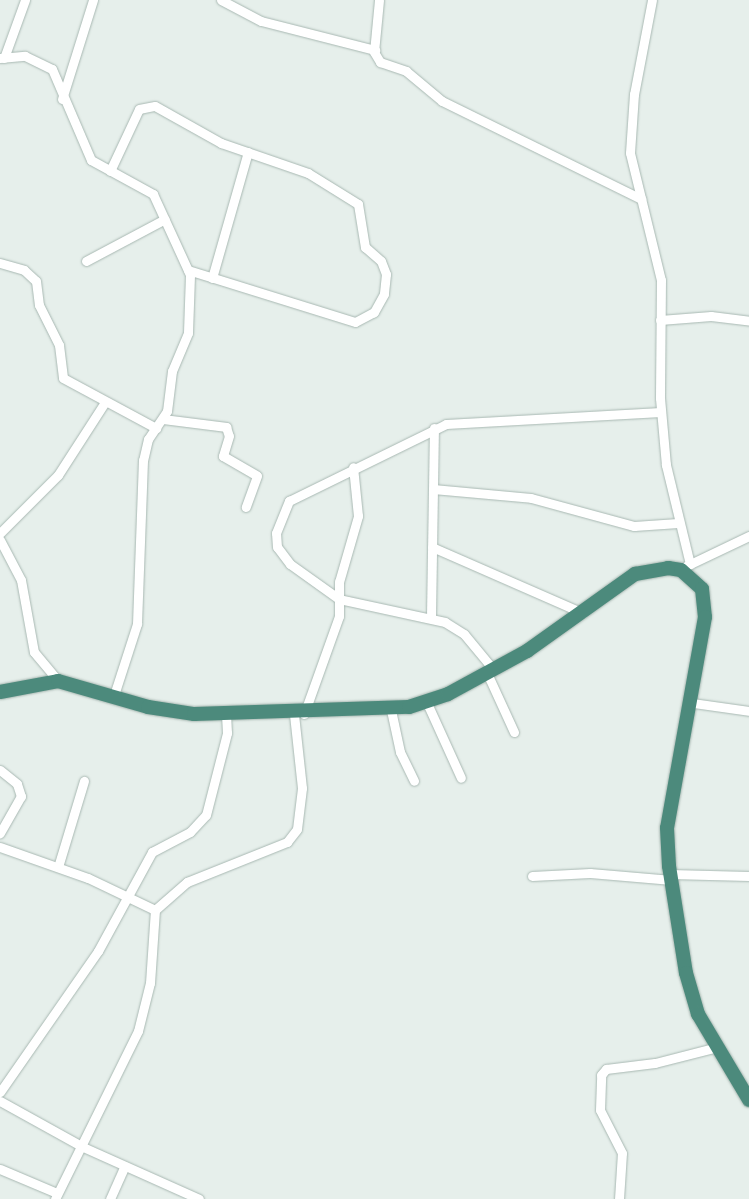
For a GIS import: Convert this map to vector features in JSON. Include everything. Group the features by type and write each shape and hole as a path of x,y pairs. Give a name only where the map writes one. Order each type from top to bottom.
{"highway":[{"path":"0,692 58,680 156,708 226,715 390,710 427,702 490,671 583,613 635,574 686,567 702,589 706,607 693,703 667,828 671,877 686,973 698,1014 714,1048 749,1100"}],"street":[{"path":"2,58 25,0"},
{"path":"62,99 93,0"},
{"path":"220,0 261,21 375,50"},
{"path":"379,0 375,50 380,62 406,71 442,101 641,200"},
{"path":"652,0 630,122 630,152 661,280 661,412 686,567 749,536"},
{"path":"2,58 15,55 46,63 91,160 148,189 165,219 188,270 190,327 172,371 163,419 156,428 143,460 134,642 114,695"},
{"path":"110,171 135,115 146,105 248,152 308,173 358,204 365,247 384,266 384,294 366,318 341,321 188,270"},
{"path":"212,278 248,152"},
{"path":"86,261 165,219"},
{"path":"0,263 24,270 36,280 39,305 59,345 63,378 156,428"},
{"path":"660,320 711,316 749,321"},
{"path":"0,532 58,475 105,402"},
{"path":"514,732 490,671 464,634 431,616 340,599 283,557 276,533 289,501 353,467 434,428 463,421 661,412"},
{"path":"163,419 226,427 229,436 223,456 257,476 246,507"},
{"path":"431,616 434,428"},
{"path":"0,1169 56,1196 83,1147 146,1005 155,910 187,882 293,837 302,788 299,714 336,628 340,599 339,582 358,516 353,467"},
{"path":"433,488 531,498 634,526 678,523"},
{"path":"0,540 21,580 34,652 58,680"},
{"path":"432,546 583,613"},
{"path":"427,702 461,778"},
{"path":"693,703 749,711"},
{"path":"390,710 400,752 414,781"},
{"path":"0,1092 52,1021 128,898 152,852 190,832 206,815 227,733 226,715"},
{"path":"0,770 17,784 21,796 0,833"},
{"path":"58,868 84,781"},
{"path":"0,814 7,821"},
{"path":"0,847 58,868 155,910"},
{"path":"532,876 590,873 671,877 749,876"},
{"path":"619,1199 621,1146 600,1110 600,1075 606,1069 655,1063 714,1048"},
{"path":"0,1101 83,1147 199,1199"},
{"path":"110,1199 125,1166"}]}
